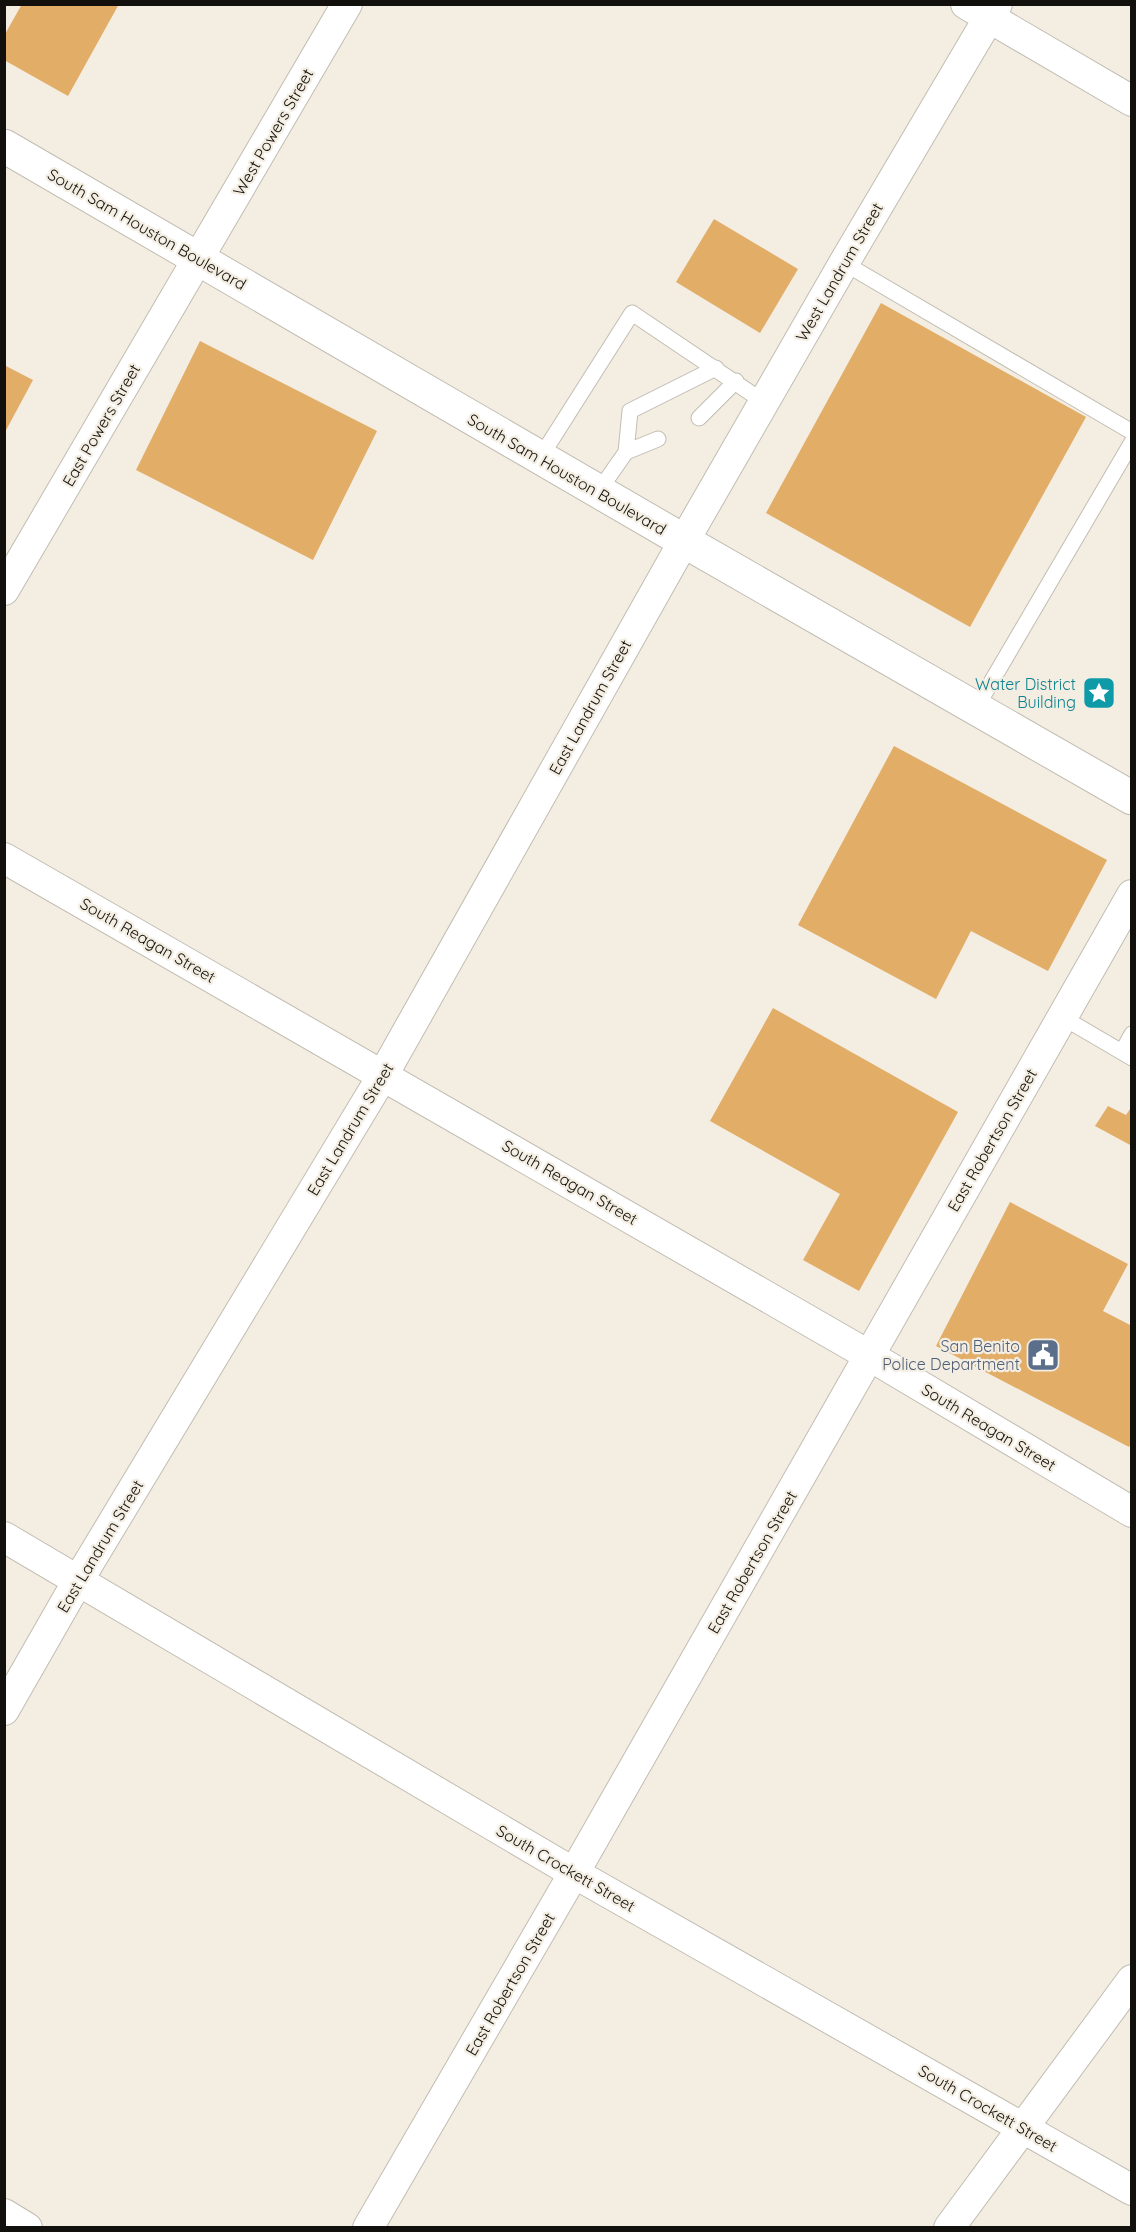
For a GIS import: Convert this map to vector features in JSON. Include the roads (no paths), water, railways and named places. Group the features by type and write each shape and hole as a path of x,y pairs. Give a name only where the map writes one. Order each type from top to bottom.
{"main road":[{"name":"South Sam Houston Boulevard","path":"4,146 684,542 1131,798"}],"street":[{"name":"West Powers Street","path":"198,259 347,4"},
{"path":"984,9 1131,101"},
{"name":"West Landrum Street","path":"684,542 844,263 984,9"},
{"name":"East Powers Street","path":"4,590 198,259"},
{"name":"East Landrum Street","path":"4,1710 79,1579 383,1075 684,542"},
{"name":"South Reagan Street","path":"4,858 870,1356 1131,1512"},
{"name":"East Robertson Street","path":"368,2228 574,1873 1131,896"},
{"name":"South Crockett Street","path":"4,1537 79,1579 574,1873 1131,2190"},
{"path":"949,2228 1131,1980"},
{"path":"4,2214 27,2228"}],"lane":[{"path":"844,263 1131,432"},
{"path":"540,458 632,313 764,402"},
{"path":"598,492 626,452 630,411 716,368"},
{"path":"699,418 736,381"},
{"path":"626,452 658,439"},
{"path":"976,708 1131,442"},
{"path":"1062,1017 1126,1055 1131,1034"}],"place":[{"name":"Water District Building","path":"1099,693"},
{"name":"San Benito Police Department","path":"1043,1355"}]}
